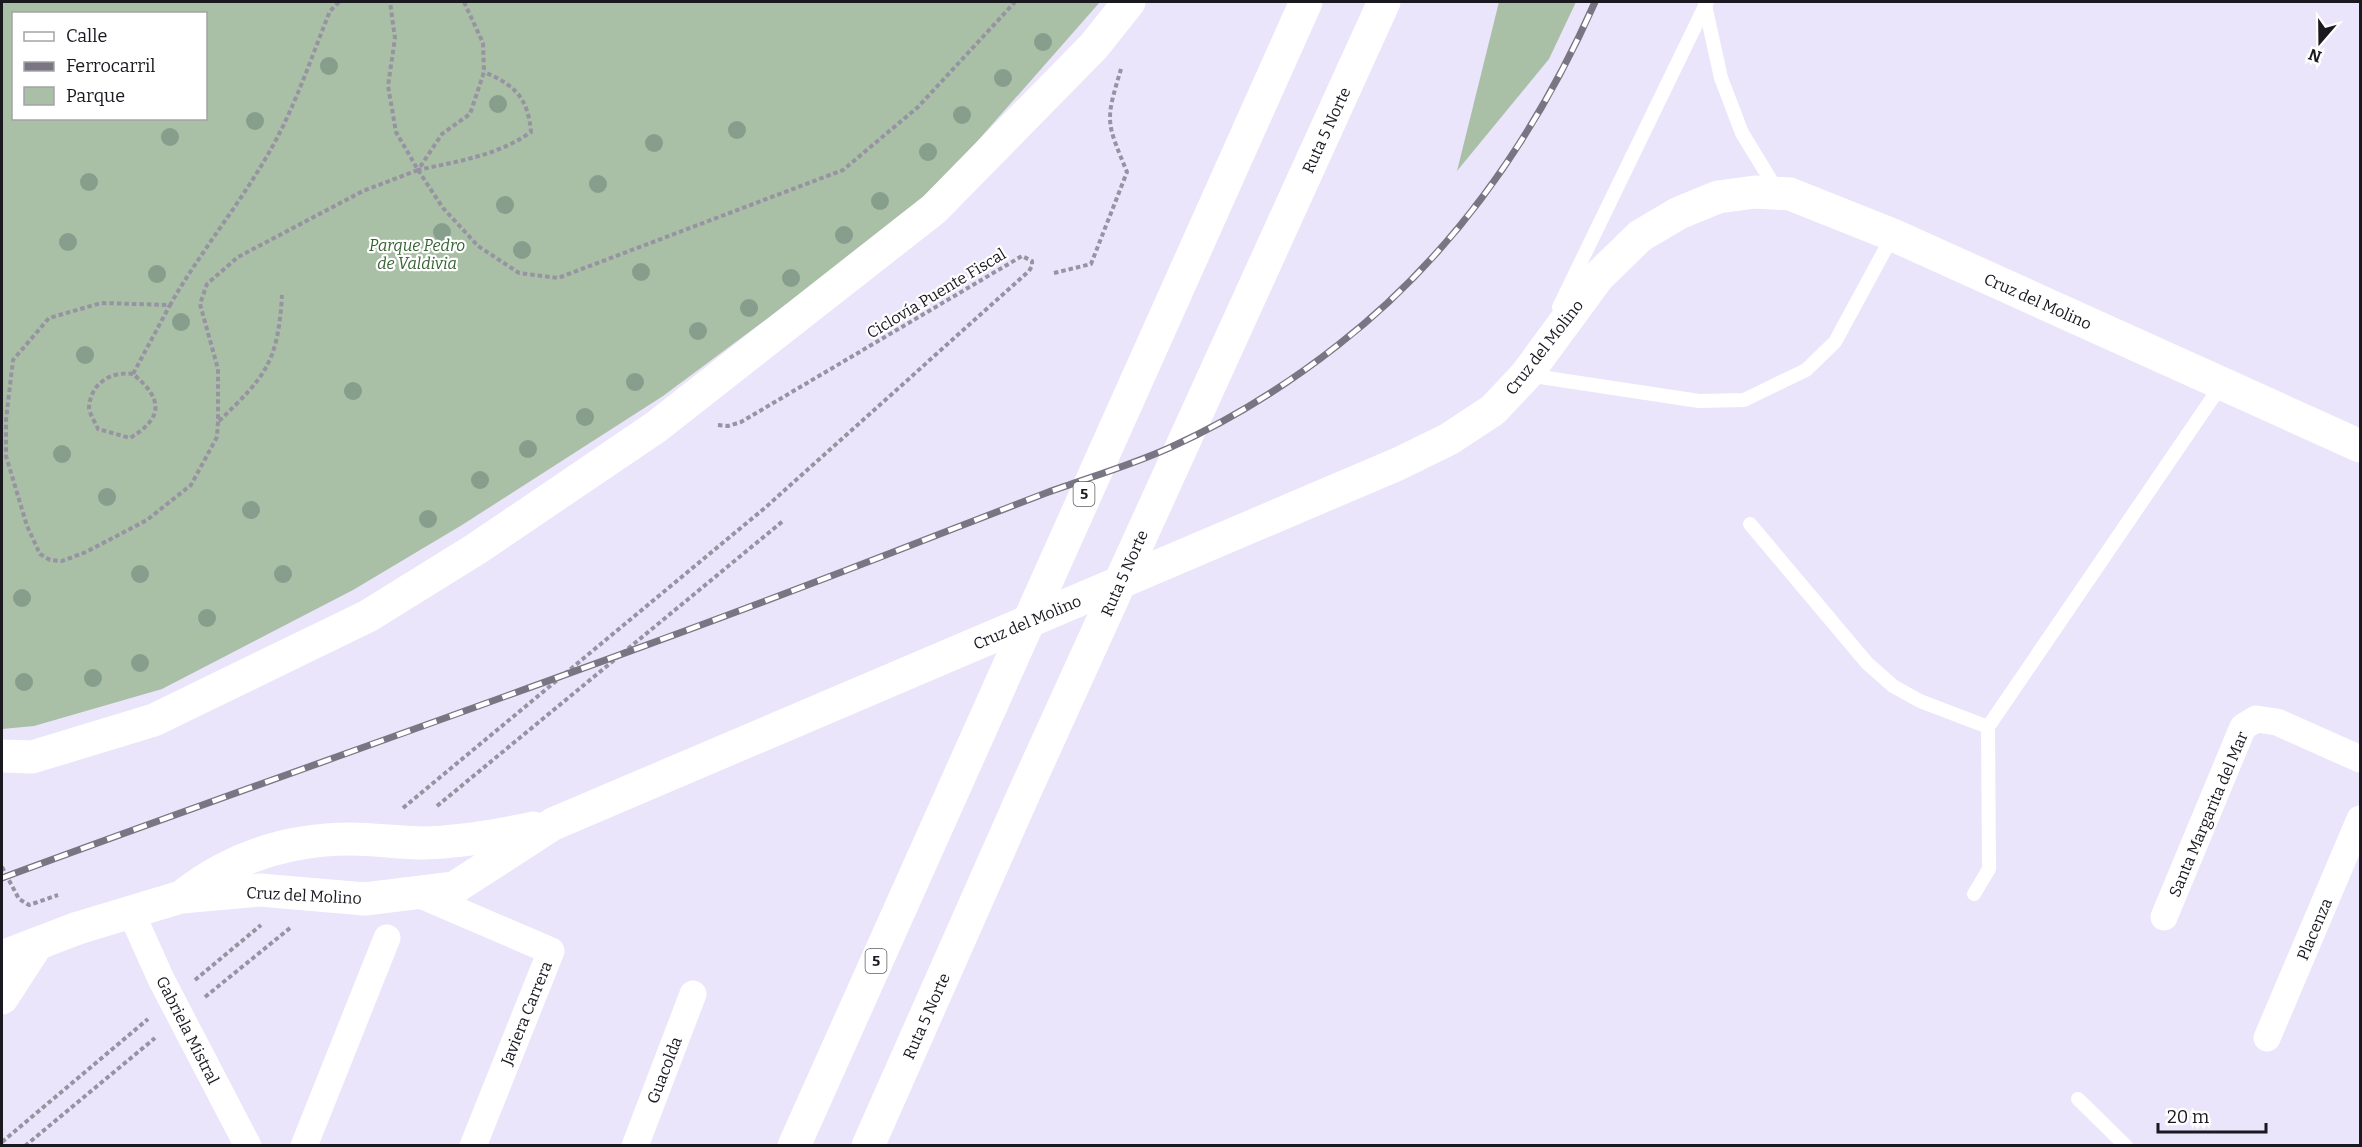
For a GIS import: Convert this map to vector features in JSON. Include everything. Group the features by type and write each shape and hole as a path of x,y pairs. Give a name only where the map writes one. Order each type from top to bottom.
{"main road":[{"path":"2,756 32,757 154,720 368,616 476,549 685,406 934,209 1094,46 1129,2"},
{"name":"5","path":"794,1146 1210,211 1306,2"},
{"name":"Ruta 5 Norte","path":"868,1146 1026,789 1384,2"},
{"name":"Cruz del Molino","path":"2,957 130,912 181,897 260,890 365,899 454,888 553,824 1398,464 1449,439 1493,410 1526,375 1598,277 1640,236 1679,213 1718,197 1755,192 1790,195 1893,235 2361,446"},
{"name":"Cruz del Molino","path":"181,897 209,877 253,855 298,843 353,839 423,843 460,841 553,824"},
{"path":"2,998 37,944"}],"street":[{"name":"Santa Margarita del Mar","path":"2164,917 2243,727 2256,719 2277,722 2361,759"},
{"name":"Placenza","path":"2267,1038 2361,819"},
{"name":"Javiera Carrera","path":"416,893 551,951 473,1146"},
{"name":"Gabriela Mistral","path":"130,912 161,979 248,1146"},
{"path":"304,1146 387,938"},
{"name":"Guacolda","path":"635,1146 693,994"}],"lane":[{"path":"1706,3 1721,78 1742,133 1779,194"},
{"path":"1706,3 1526,375 1699,401 1744,400 1806,370 1835,342 1893,235"},
{"path":"1974,894 1989,869 1988,727 2222,384"},
{"path":"1750,524 1867,663 1893,686 1920,701 1988,727"},
{"path":"2078,1100 2126,1146"}],"path":[{"path":"133,374 195,260 247,190 278,136 330,11 339,2"},
{"path":"390,2 395,38 388,86 396,132 418,170 442,208 478,246 519,273 558,278 843,170 918,107 1015,2"},
{"path":"418,170 442,134 470,114 484,72 483,43 464,2"},
{"path":"1054,273 1091,264 1127,172 1109,130 1108,112 1124,61"},
{"path":"170,305 101,303 49,318 13,360 6,420 6,456 27,526 40,554 50,560 62,561 86,552 147,520 191,485 217,437 218,369 200,304 207,284 249,252 363,192 418,170 511,147 531,132 529,110 509,83 484,72"},
{"name":"Ciclovía Puente Fiscal","path":"685,406 711,424 728,426 741,422 1022,256 1032,261 1029,271 766,507"},
{"path":"218,421 249,392 267,370 280,334 282,295"},
{"path":"121,372 133,374 151,389 156,407 147,428 130,438 98,429 89,408 94,388 101,380 121,372"}],"green space":[{"name":"Parque Pedro de Valdivia","path":"2,2 1100,2 923,203 663,396 462,525 353,590 162,689 34,726 2,729"},
{"path":"1499,2 1576,2 1549,59 1457,171"}],"railway":[{"path":"2,878 801,588 1046,493 1139,461 1214,426 1278,388 1338,345 1380,310 1455,232 1488,190 1518,145 1572,51 1595,2"}]}
